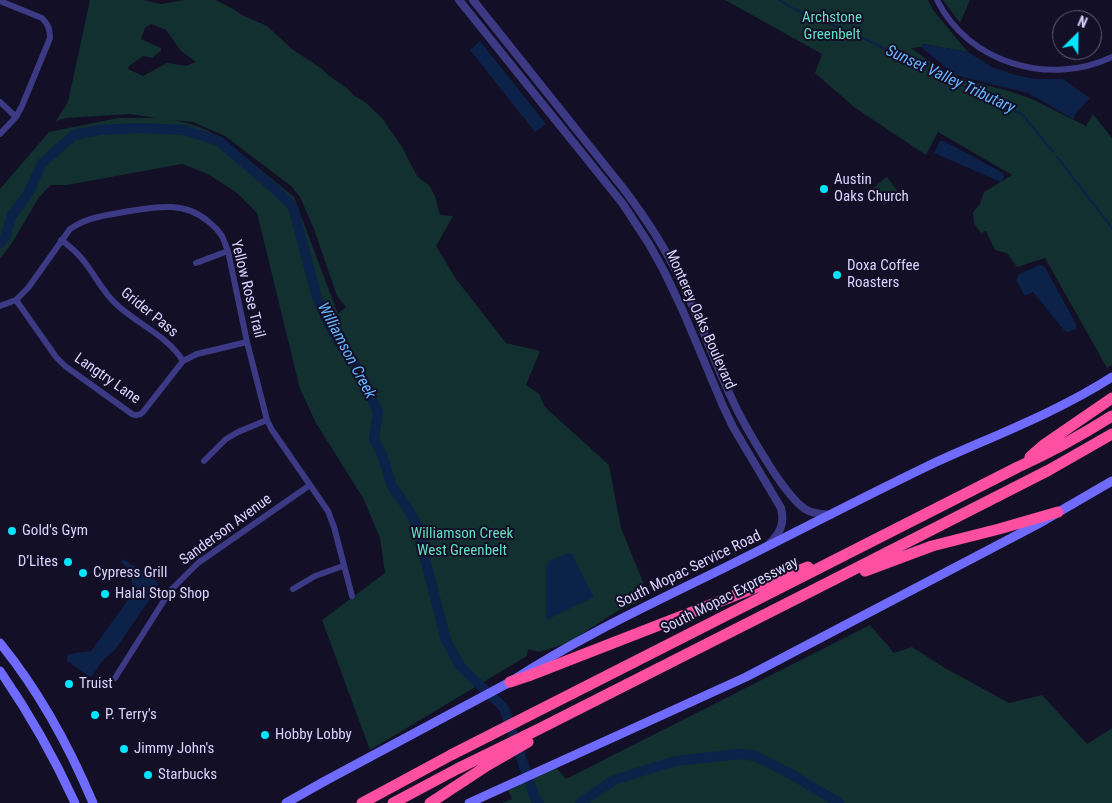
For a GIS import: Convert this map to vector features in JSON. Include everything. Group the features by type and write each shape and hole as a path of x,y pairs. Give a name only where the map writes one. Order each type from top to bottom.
{"highway":[{"path":"1018,467 1045,444 1112,398"},
{"name":"South Mopac Expressway","path":"362,803 394,784 1058,447 1112,416"},
{"path":"393,803 486,760 540,732 576,710 1049,470 1112,434"},
{"path":"837,578 868,570 932,546 1058,512"},
{"path":"510,682 803,568 838,558"},
{"path":"430,803 486,760"}],"main road":[{"name":"South Mopac Service Road","path":"286,803 510,682 601,629 932,465 1060,406 1112,377"},
{"path":"470,803 746,677 890,603 1112,481"},
{"path":"0,643 50,715 93,803"},
{"path":"0,671 17,695 47,747 75,803"},
{"path":"17,695 31,686"},
{"path":"62,775 81,803"}],"street":[{"name":"Monterey Oaks Boulevard","path":"459,0 618,198 658,258 727,414 743,446 781,508 783,515 782,527 776,537 766,547"},
{"name":"Monterey Oaks Boulevard","path":"473,0 623,188 661,243 682,282 732,400 774,472 804,509 819,514 831,515"},
{"path":"936,0 950,20 971,41 991,55 1012,64 1042,70 1062,70 1082,67 1112,57"},
{"path":"0,1 42,18 49,28 50,38 26,99 16,117 0,134"},
{"path":"0,102 16,117"},
{"name":"Yellow Rose Trail","path":"0,306 16,300 28,288 70,229 78,223 90,218 153,207 171,206 181,207 204,217 222,236 228,250 247,342 267,420 328,511 352,596"},
{"name":"Grider Pass","path":"62,240 76,251 109,298 117,306 167,343 178,353 183,361"},
{"path":"196,263 228,250"},
{"name":"Langtry Lane","path":"16,300 56,357 65,366 136,416 144,412 183,361 197,354 247,342"},
{"path":"204,461 226,439 267,420"},
{"name":"Sanderson Avenue","path":"115,678 170,591 185,575 198,563 310,485"},
{"path":"293,589 315,576 344,566"}],"green space":[{"name":"Williamson Creek West Greenbelt","path":"90,0 143,0 161,4 184,0 216,0 242,15 267,26 292,49 365,102 382,118 402,147 417,176 429,185 435,196 440,215 453,216 436,246 456,279 506,343 540,351 526,385 539,394 545,407 609,465 621,528 643,582 644,590 637,603 619,610 568,643 539,652 528,649 527,656 370,750 322,620 385,573 380,538 363,498 316,423 300,389 257,213 237,193 208,174 182,164 67,185 51,185 39,197 12,243 0,259 0,189 49,132 118,118 156,118 130,114 66,118 56,121 68,102","holes":["151,24 166,30 181,51 196,62 186,66 167,63 143,76 128,69 129,66 143,56 152,58 161,51 161,48 141,39 145,28","174,120 193,122 225,136 291,186 300,197 314,229 337,296 346,307 338,314 294,197 245,157 209,131"]},
{"name":"Archstone Greenbelt","path":"725,0 928,0 933,10 968,52 923,44 921,47 911,48 949,75 1032,99 1086,126 1093,114 1112,138 1112,365 1107,368 1045,258 1017,267 1007,253 995,250 986,231 981,233 974,223 973,212 980,204 984,192 1012,175 938,132 926,155 854,107 815,73 822,54"},
{"path":"943,0 970,0 960,23"},
{"path":"887,177 899,193 884,205 872,189"},
{"path":"870,625 894,653 912,647 945,668 1009,703 1042,695 1087,744 1112,728 1112,803 502,803 512,799 506,786 554,765 566,779"}],"water":[{"path":"480,41 546,124 535,132 470,50"},
{"path":"923,44 968,52 992,67 1015,75 1036,79 1063,79 1090,98 1074,115 1073,119 1028,93 955,75 921,47"},
{"path":"940,141 944,141 1003,173 1004,177 1001,182 934,153"},
{"path":"1040,265 1045,267 1076,324 1076,329 1068,332 1064,330 1033,292 1025,296 1016,280 1019,274"},
{"path":"568,553 572,554 594,597 546,620 546,566 549,561"},
{"path":"123,559 154,579 158,587 115,650 103,660 90,677 67,661 67,657 69,654 91,651 128,600 132,584 131,578 126,571 127,568 121,562"}],"waterway":[{"name":"Sunset Valley Tributary","path":"779,0 792,8 867,40 1023,115 1053,152"},
{"name":"Williamson Creek","path":"0,243 5,237 12,215 28,194 42,163 74,135 100,130 140,128 184,130 219,141 293,207 317,298 334,335 358,369 378,412 374,439 382,455 392,486 409,510 421,533 424,555 446,640 460,666 504,708 536,801 539,803"},
{"name":"Sunset Valley Tributary","path":"1057,157 1112,228"},
{"name":"Williamson Creek","path":"580,803 614,780 675,761 739,754 755,756 791,774 839,803"}],"place":[{"name":"Austin Oaks Church","path":"824,189"},
{"name":"Doxa Coffee Roasters","path":"837,275"},
{"name":"Gold's Gym","path":"12,531"},
{"name":"D’Lites","path":"68,562"},
{"name":"Cypress Grill","path":"83,573"},
{"name":"Halal Stop Shop","path":"105,594"},
{"name":"Truist","path":"69,684"},
{"name":"P. Terry's","path":"95,715"},
{"name":"Hobby Lobby","path":"265,735"},
{"name":"Jimmy John's","path":"124,749"},
{"name":"Starbucks","path":"148,775"}]}
